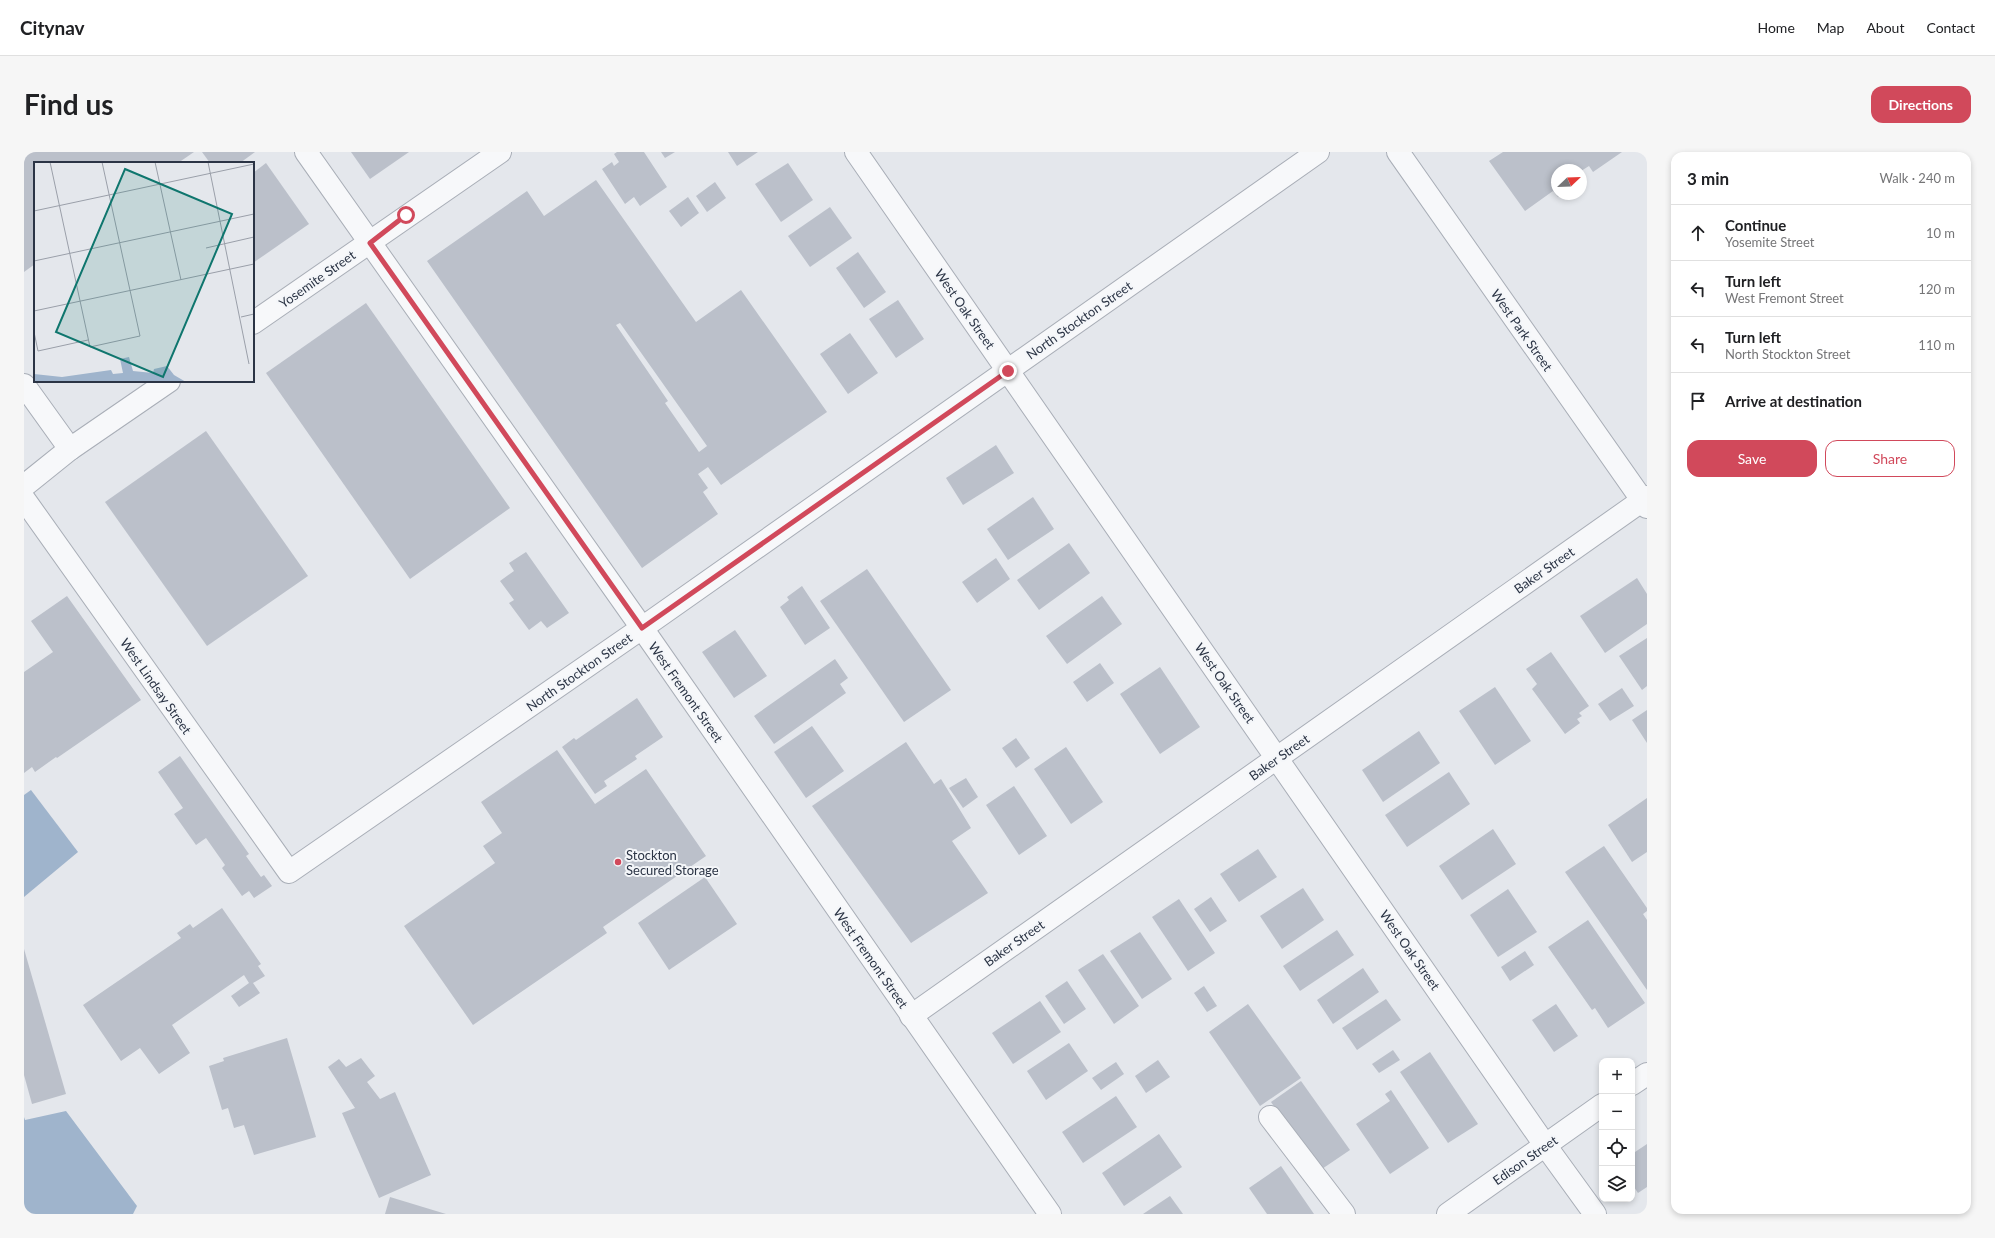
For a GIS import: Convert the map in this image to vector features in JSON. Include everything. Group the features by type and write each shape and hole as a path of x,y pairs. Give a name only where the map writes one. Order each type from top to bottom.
{"street":[{"name":"West Fremont Street","path":"306,152 642,628 1050,1214"},
{"name":"Yosemite Street","path":"254,323 370,243 406,215 500,152"},
{"name":"West Oak Street","path":"856,152 1545,1145 1596,1214"},
{"name":"North Stockton Street","path":"289,872 642,628 1318,152"},
{"name":"West Park Street","path":"1398,152 1645,502"},
{"path":"24,486 70,450 168,382"},
{"path":"24,385 70,450"},
{"name":"West Lindsay Street","path":"24,499 289,872"},
{"name":"Baker Street","path":"911,1016 1277,758 1645,502"},
{"path":"1635,1082 1647,1074"},
{"name":"Edison Street","path":"1448,1214 1599,1107"},
{"path":"1270,1117 1344,1214"}],"water":[{"path":"31,790 78,852 24,897 24,795"},
{"path":"66,1111 137,1206 133,1214 24,1214 24,1117 25,1120"}],"building":[{"path":"24,152 194,152 179,162 34,162 34,265 24,272"},
{"path":"202,152 255,152 241,162 209,162"},
{"path":"351,152 409,152 370,179"},
{"path":"617,152 644,152 667,187 640,206 634,197 625,204 602,169 612,162 614,166 619,162 614,154"},
{"path":"661,152 675,152 665,158"},
{"path":"728,152 758,152 737,166"},
{"path":"1503,152 1622,152 1593,172 1589,166 1587,167 1587,164 1551,164 1551,192 1525,211 1489,161"},
{"path":"266,163 309,224 254,262 254,172"},
{"path":"788,163 813,200 781,222 755,184"},
{"path":"596,180 696,322 741,290 827,412 721,485 708,467 698,474 708,488 703,492 718,514 642,568 427,261 527,191 544,216","holes":["620,323 707,446 699,452 665,403 668,401 616,325"]},
{"path":"715,182 726,198 707,212 696,196"},
{"path":"688,197 699,213 681,227 669,211"},
{"path":"830,207 852,238 810,267 788,236"},
{"path":"858,252 886,292 864,308 836,268"},
{"path":"898,300 924,339 896,358 869,319"},
{"path":"366,303 510,508 410,579 266,373"},
{"path":"850,333 878,373 848,394 820,354"},
{"path":"206,431 308,576 207,646 105,502"},
{"path":"996,445 1014,473 963,505 946,478"},
{"path":"1033,497 1054,529 1008,560 987,529"},
{"path":"1069,543 1090,573 1039,610 1017,580"},
{"path":"526,552 569,613 547,628 541,621 529,630 509,603 514,600 500,581 514,571 509,563"},
{"path":"996,558 1010,579 977,603 962,582"},
{"path":"867,569 951,690 904,722 820,601"},
{"path":"1637,578 1647,594 1647,624 1605,653 1580,616"},
{"path":"802,586 830,628 805,645 780,607 789,600 787,597"},
{"path":"67,596 141,700 35,772 32,767 24,773 24,672 53,652 31,621"},
{"path":"1102,596 1122,624 1067,664 1046,636"},
{"path":"735,630 767,676 734,698 702,652"},
{"path":"1647,638 1647,686 1642,690 1619,656"},
{"path":"1551,652 1589,706 1579,713 1582,716 1577,719 1580,723 1565,734 1532,689 1537,684 1526,669"},
{"path":"835,659 848,678 840,684 846,693 774,744 754,716"},
{"path":"1100,663 1114,683 1087,702 1073,682"},
{"path":"1160,667 1200,727 1160,754 1120,694"},
{"path":"1495,687 1531,741 1495,765 1459,711"},
{"path":"1622,688 1634,706 1610,721 1598,704"},
{"path":"637,698 663,737 635,756 637,759 604,781 607,786 595,794 562,747 574,738 576,740"},
{"path":"1647,710 1647,743 1632,720"},
{"path":"812,726 844,771 806,798 774,752"},
{"path":"1419,731 1440,763 1383,802 1362,770"},
{"path":"1016,738 1030,758 1016,768 1002,748"},
{"path":"906,742 934,784 941,779 971,828 952,841 988,893 911,943 812,806"},
{"path":"1066,747 1103,802 1071,824 1034,769"},
{"path":"557,750 595,804 646,769 706,856 603,927 607,933 473,1025 404,926 495,863 483,846 502,833 481,802"},
{"path":"180,756 249,854 246,856 261,877 264,875 272,886 254,898 249,891 242,896 222,868 225,865 206,838 196,845 174,814 183,808 158,772"},
{"path":"1449,772 1470,804 1407,847 1385,815"},
{"path":"966,778 978,797 963,808 949,788"},
{"path":"1014,786 1047,836 1019,855 986,805"},
{"path":"1647,798 1647,852 1632,862 1608,825"},
{"path":"1493,829 1516,864 1462,900 1439,866"},
{"path":"1604,846 1647,908 1647,911 1643,914 1647,920 1647,990 1565,872"},
{"path":"1258,849 1277,877 1239,902 1220,874"},
{"path":"705,877 737,924 669,970 638,923"},
{"path":"1303,888 1324,920 1282,949 1260,916"},
{"path":"1508,889 1537,932 1498,957 1470,915"},
{"path":"1211,897 1227,921 1210,932 1194,909"},
{"path":"1179,899 1215,953 1188,971 1152,917"},
{"path":"222,908 261,964 258,966 265,976 253,983 260,993 239,1007 231,996 249,983 244,975 172,1025 190,1053 159,1074 140,1048 121,1061 83,1005 181,938 177,933 190,924 193,928"},
{"path":"1588,920 1645,1003 1608,1028 1595,1008 1592,1010 1548,947"},
{"path":"1337,930 1354,955 1300,991 1283,966"},
{"path":"1140,932 1172,979 1142,999 1110,951"},
{"path":"24,949 66,1094 32,1104 24,1075"},
{"path":"1525,951 1534,965 1510,981 1501,967"},
{"path":"1103,954 1139,1006 1114,1024 1078,970"},
{"path":"1363,968 1379,992 1333,1024 1317,1000"},
{"path":"1067,981 1086,1009 1064,1024 1045,996"},
{"path":"1204,986 1217,1006 1207,1012 1194,993"},
{"path":"1386,999 1401,1020 1357,1050 1342,1028"},
{"path":"1040,1001 1061,1032 1013,1064 992,1033"},
{"path":"1248,1004 1301,1078 1260,1106 1209,1032"},
{"path":"1556,1004 1578,1036 1554,1052 1532,1020"},
{"path":"287,1038 316,1137 254,1155 244,1125 234,1128 228,1108 222,1110 209,1066 224,1061 223,1058"},
{"path":"1069,1043 1088,1071 1046,1100 1027,1071"},
{"path":"1393,1050 1400,1060 1379,1073 1372,1064"},
{"path":"1430,1052 1478,1124 1448,1143 1400,1072"},
{"path":"361,1058 375,1076 367,1082 380,1099 395,1092 431,1175 379,1198 342,1113 355,1108 328,1067 339,1059 346,1067"},
{"path":"1158,1060 1170,1077 1146,1093 1135,1076"},
{"path":"1116,1062 1124,1074 1101,1090 1092,1078"},
{"path":"1301,1081 1350,1150 1319,1171 1271,1102"},
{"path":"1391,1090 1429,1148 1390,1174 1356,1124 1390,1101 1385,1094"},
{"path":"1116,1096 1137,1127 1083,1163 1062,1132"},
{"path":"1159,1134 1182,1167 1124,1206 1102,1173"},
{"path":"1647,1144 1647,1187 1638,1193 1635,1188 1635,1152"},
{"path":"1281,1166 1314,1214 1267,1214 1249,1188"},
{"path":"1170,1196 1183,1214 1143,1214"},
{"path":"390,1197 446,1214 385,1214"}],"place":[{"name":"Stockton Secured Storage","path":"618,862"}],"route":[{"path":"406,215 370,243 642,628 1008,371"}]}
